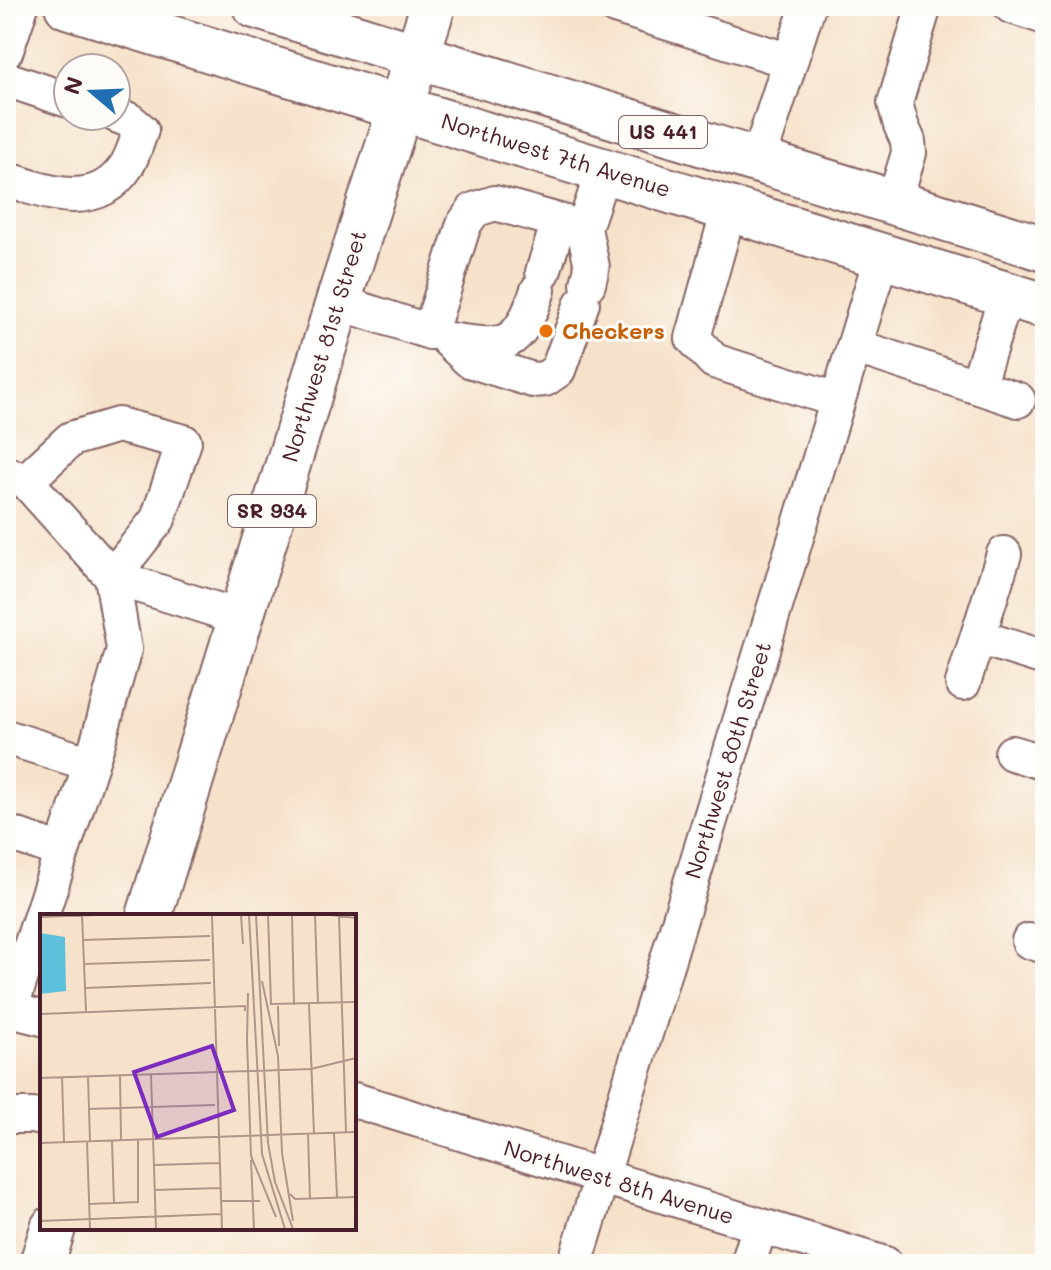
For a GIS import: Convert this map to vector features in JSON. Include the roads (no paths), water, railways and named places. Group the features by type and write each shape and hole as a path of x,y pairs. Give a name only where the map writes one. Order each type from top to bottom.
{"main road":[{"name":"Northwest 7th Avenue","path":"67,6 1026,300"},
{"name":"US 441","path":"255,6 1045,249"},
{"name":"Northwest 81st Street","path":"150,914 239,617 433,6"},
{"path":"42,1264 52,1230"}],"street":[{"path":"6,50 21,6"},
{"path":"615,6 790,61"},
{"path":"758,161 808,6"},
{"path":"894,202 909,153 895,103 924,6"},
{"path":"1011,6 1045,17"},
{"path":"6,79 52,95"},
{"path":"6,179 54,195 83,196 114,181 127,164 141,130 132,122"},
{"path":"338,302 439,336 481,345 505,343 519,333 528,319 540,281 604,169"},
{"path":"495,203 571,224 592,267 558,370 545,379 533,380 469,360 439,336 464,224 474,210 495,203"},
{"path":"729,209 693,338 714,361 837,400"},
{"name":"Northwest 80th Street","path":"575,1264 882,255"},
{"path":"977,386 1026,300"},
{"path":"854,346 1018,400"},
{"path":"41,914 91,764 124,649 112,577 158,519 184,442 118,425 71,439 16,478 112,577 239,617"},
{"path":"963,683 1004,554"},
{"path":"978,637 1045,658"},
{"path":"6,737 91,764"},
{"path":"1012,753 1045,763"},
{"path":"6,832 62,851"},
{"path":"40,918 10,1010 40,1018"},
{"name":"Northwest 8th Avenue","path":"356,1101 885,1264"},
{"path":"6,1116 40,1118"},
{"path":"748,1264 760,1226"}],"place":[{"name":"Checkers","path":"546,331"}]}
